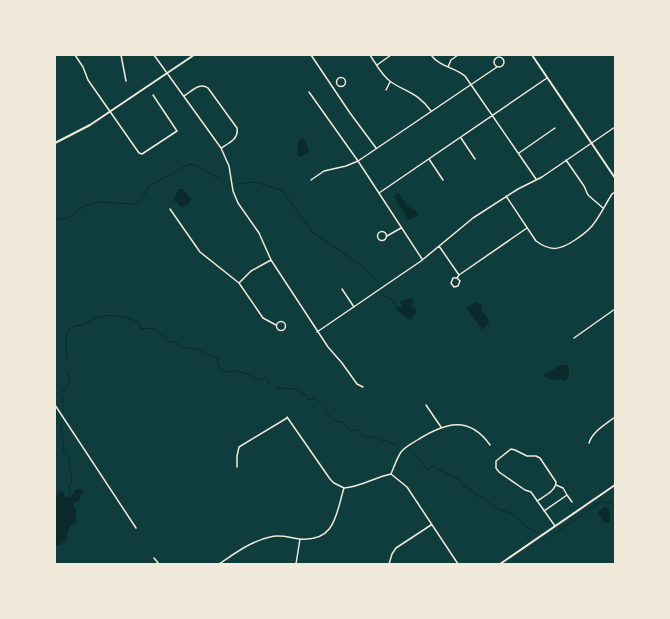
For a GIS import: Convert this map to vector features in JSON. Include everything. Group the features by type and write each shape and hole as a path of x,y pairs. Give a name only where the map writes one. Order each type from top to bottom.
{"street":[{"path":"75,55 83,67 88,80 139,153 142,154 177,131 153,95"},
{"path":"121,55 126,81"},
{"path":"154,55 221,148 228,166 238,202 259,233 271,260 328,348 342,363 357,384 363,387"},
{"path":"55,143 90,125 194,55"},
{"path":"311,55 376,148"},
{"path":"370,55 390,82 418,96 424,101 431,111"},
{"path":"377,65 391,55"},
{"path":"431,55 437,62 460,72 465,76 536,179"},
{"path":"448,67 451,60 458,55"},
{"path":"532,55 615,178"},
{"path":"311,180 324,171 346,166 358,161 496,67 500,68 505,62 502,58 499,57 495,60 494,64 496,67"},
{"path":"332,87 337,84 339,78 343,78 346,83 340,87 337,84"},
{"path":"379,193 548,78"},
{"path":"386,90 390,82"},
{"path":"184,96 199,86 208,88 237,128 235,139 221,148"},
{"path":"309,92 358,161 423,259"},
{"path":"318,332 423,259 473,218 506,196 566,160 615,127"},
{"path":"519,153 555,128"},
{"path":"460,138 475,159"},
{"path":"429,159 443,180"},
{"path":"566,160 584,186 588,195 603,208"},
{"path":"506,196 536,241 542,246 551,249 567,246 587,231 615,192"},
{"path":"170,209 200,252 239,283 263,318 276,325 279,331 285,328 285,325 282,322 278,322 276,325"},
{"path":"387,236 386,233 382,231 379,232 377,236 380,240 386,239 387,236 401,227"},
{"path":"457,278 460,281 460,284 457,287 454,287 451,285 451,280 457,278 459,275 527,228"},
{"path":"440,246 459,275"},
{"path":"239,283 251,271 271,260"},
{"path":"342,289 354,307"},
{"path":"574,338 615,309"},
{"path":"55,405 136,528"},
{"path":"426,405 441,427"},
{"path":"590,444 591,436 615,417"},
{"path":"238,467 237,456 239,447 287,418 334,483 344,488 356,487 391,474 407,487 458,564"},
{"path":"391,474 402,451 431,431 441,427 456,424 467,427 475,430 484,437 490,445"},
{"path":"555,526 531,492 525,490 499,472 496,468 496,461 511,449 527,456 536,456 540,458 556,482 556,485 563,488 572,502"},
{"path":"538,501 554,489 556,485"},
{"path":"500,564 615,485"},
{"path":"219,564 252,544 267,537 280,536 300,539 319,537 332,526 338,513 344,488"},
{"path":"544,511 567,495"},
{"path":"389,564 392,554 396,548 431,525"},
{"path":"296,564 300,539"},
{"path":"154,558 158,564"}],"water":[{"path":"301,139 305,140 309,151 300,157 297,154 298,143"},
{"path":"178,189 183,189 191,199 190,203 183,207 181,207 176,201 173,201"},
{"path":"397,193 399,193 407,206 416,210 419,215 410,220 408,219 394,197"},
{"path":"411,298 414,301 412,303 412,307 416,310 416,313 411,320 396,310 397,307 402,307 400,302"},
{"path":"476,302 481,304 482,311 489,323 482,330 467,308"},
{"path":"560,365 566,365 569,368 569,375 566,381 546,378 543,376 547,372"},
{"path":"76,489 82,489 84,492 80,496 79,501 74,503 76,510 76,522 68,529 67,539 60,545 55,545 55,500 57,494 62,491 66,497 71,497"},
{"path":"604,507 607,507 610,513 610,521 607,523 604,522 598,514"}],"waterway":[{"path":"55,220 71,217 84,206 98,202 137,204 149,186 189,164 198,166 221,180"},
{"path":"237,184 256,182 283,191 311,231 366,269 378,282"},
{"path":"384,296 392,300 397,307"},
{"path":"67,359 66,337 71,328 104,316 119,316 138,322 141,329 146,328 154,330 170,343 175,341 183,348 199,349 205,354 217,358 219,367 223,372 241,372 257,380 266,378 270,384"},
{"path":"62,392 70,382 67,371"},
{"path":"276,388 297,389 302,394 305,394 309,400 315,398 325,408 327,414 333,420 344,423 349,430 357,430 363,436 376,437 383,441 397,445"},
{"path":"62,396 63,410"},
{"path":"61,422 64,452 69,458 72,479 69,486 70,493 68,497"},
{"path":"409,450 420,460 427,470 434,465 438,469 459,479 463,486 472,490 476,495 486,499 494,507 514,515 526,527 536,531"},
{"path":"548,538 600,502 611,503 615,500"}]}
